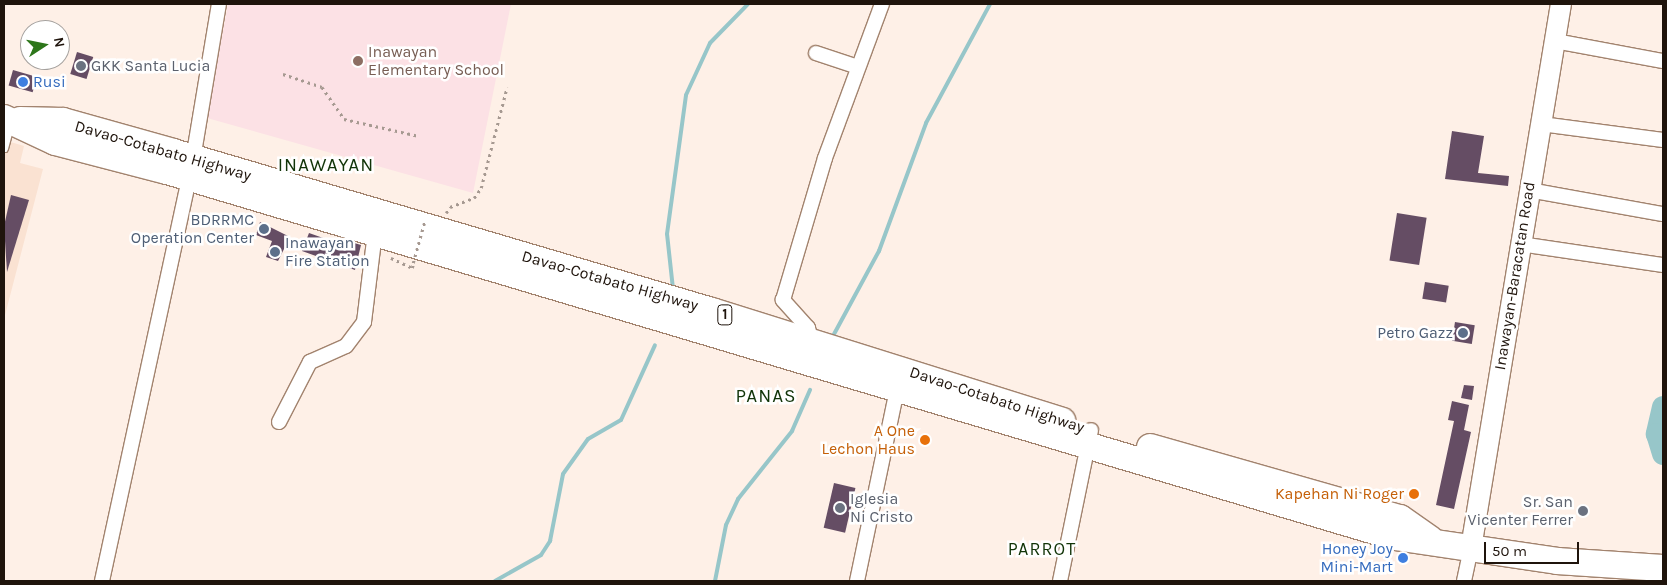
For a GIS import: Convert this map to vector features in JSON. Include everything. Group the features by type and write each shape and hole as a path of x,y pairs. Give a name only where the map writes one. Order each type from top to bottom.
{"highway":[{"name":"Davao-Cotabato Highway","path":"7,119 63,121 375,234 899,378 1089,439 1400,518 1430,539 1471,548 1557,561 1663,568"},
{"name":"Davao-Cotabato Highway","path":"190,168 432,226 812,342 899,378"}],"main road":[{"name":"Inawayan-Baracatan Road","path":"1471,548 1561,4"}],"street":[{"path":"102,581 190,168 219,4"},
{"path":"812,342 808,328 783,300 814,190 882,4"},
{"path":"1555,41 1663,61"},
{"path":"816,52 858,67"},
{"path":"1540,124 1663,140"},
{"path":"1529,190 1663,214"},
{"path":"279,422 310,362 346,346 364,322 375,234"},
{"path":"1520,244 1663,265"},
{"path":"857,581 899,378"},
{"path":"1060,581 1089,439"},
{"path":"1464,581 1471,548"}],"lane":[{"path":"4,148 7,119"}],"path":[{"path":"283,74 322,87 344,119 420,136"},
{"path":"414,263 432,226 447,209 474,198 481,188 507,87"},
{"path":"390,261 412,268"}],"shaded area":[{"name":"Inawayan Elementary School","path":"228,4 511,4 473,193 207,118"},
{"path":"4,140 24,146 20,163 43,169 4,319"}],"building":[{"name":"GKK Santa Lucia","path":"77,52 93,57 87,79 70,74"},
{"name":"Rusi","path":"13,70 37,77 33,92 9,85"},
{"path":"1452,131 1484,136 1478,173 1509,176 1508,186 1445,179"},
{"path":"11,195 29,200 7,272 4,226"},
{"path":"1397,213 1427,218 1419,265 1389,260"},
{"path":"260,222 290,237 278,261 266,257 272,241 256,235"},
{"path":"309,233 343,245 344,240 361,245 355,270 302,251"},
{"path":"1425,282 1449,286 1446,303 1422,299"},
{"name":"Petro Gazz","path":"1455,322 1475,325 1472,344 1452,341"},
{"path":"1464,385 1474,386 1472,400 1461,398"},
{"path":"1452,401 1469,405 1464,430 1471,432 1454,509 1436,505 1454,421 1448,420"},
{"name":"Iglesia Ni Cristo","path":"834,483 855,488 845,533 824,528"}],"waterway":[{"path":"673,289 667,234 686,95 710,43 748,4"},
{"path":"833,336 879,251 926,123 990,4"},
{"path":"495,581 541,555 550,541 563,474 588,439 621,420 655,345"},
{"path":"715,581 726,525 738,499 792,431 810,390"},
{"path":"1663,407 1657,434 1663,454"}],"place":[{"name":"Inawayan Elementary School","path":"358,61"},
{"name":"GKK Santa Lucia","path":"81,66"},
{"name":"Rusi","path":"23,82"},
{"name":"BDRRMC Operation Center","path":"264,229"},
{"name":"Inawayan Fire Station","path":"275,252"},
{"name":"Petro Gazz","path":"1463,333"},
{"name":"A One Lechon Haus","path":"925,440"},
{"name":"Kapehan Ni Roger","path":"1414,494"},
{"name":"Iglesia Ni Cristo","path":"840,508"},
{"name":"Sr. San Vicenter Ferrer","path":"1583,511"},
{"name":"Honey Joy Mini-Mart","path":"1403,558"}],"district":[{"name":"INAWAYAN","path":"326,166"},
{"name":"PANAS","path":"766,397"},
{"name":"PARROT","path":"1042,549"}]}
